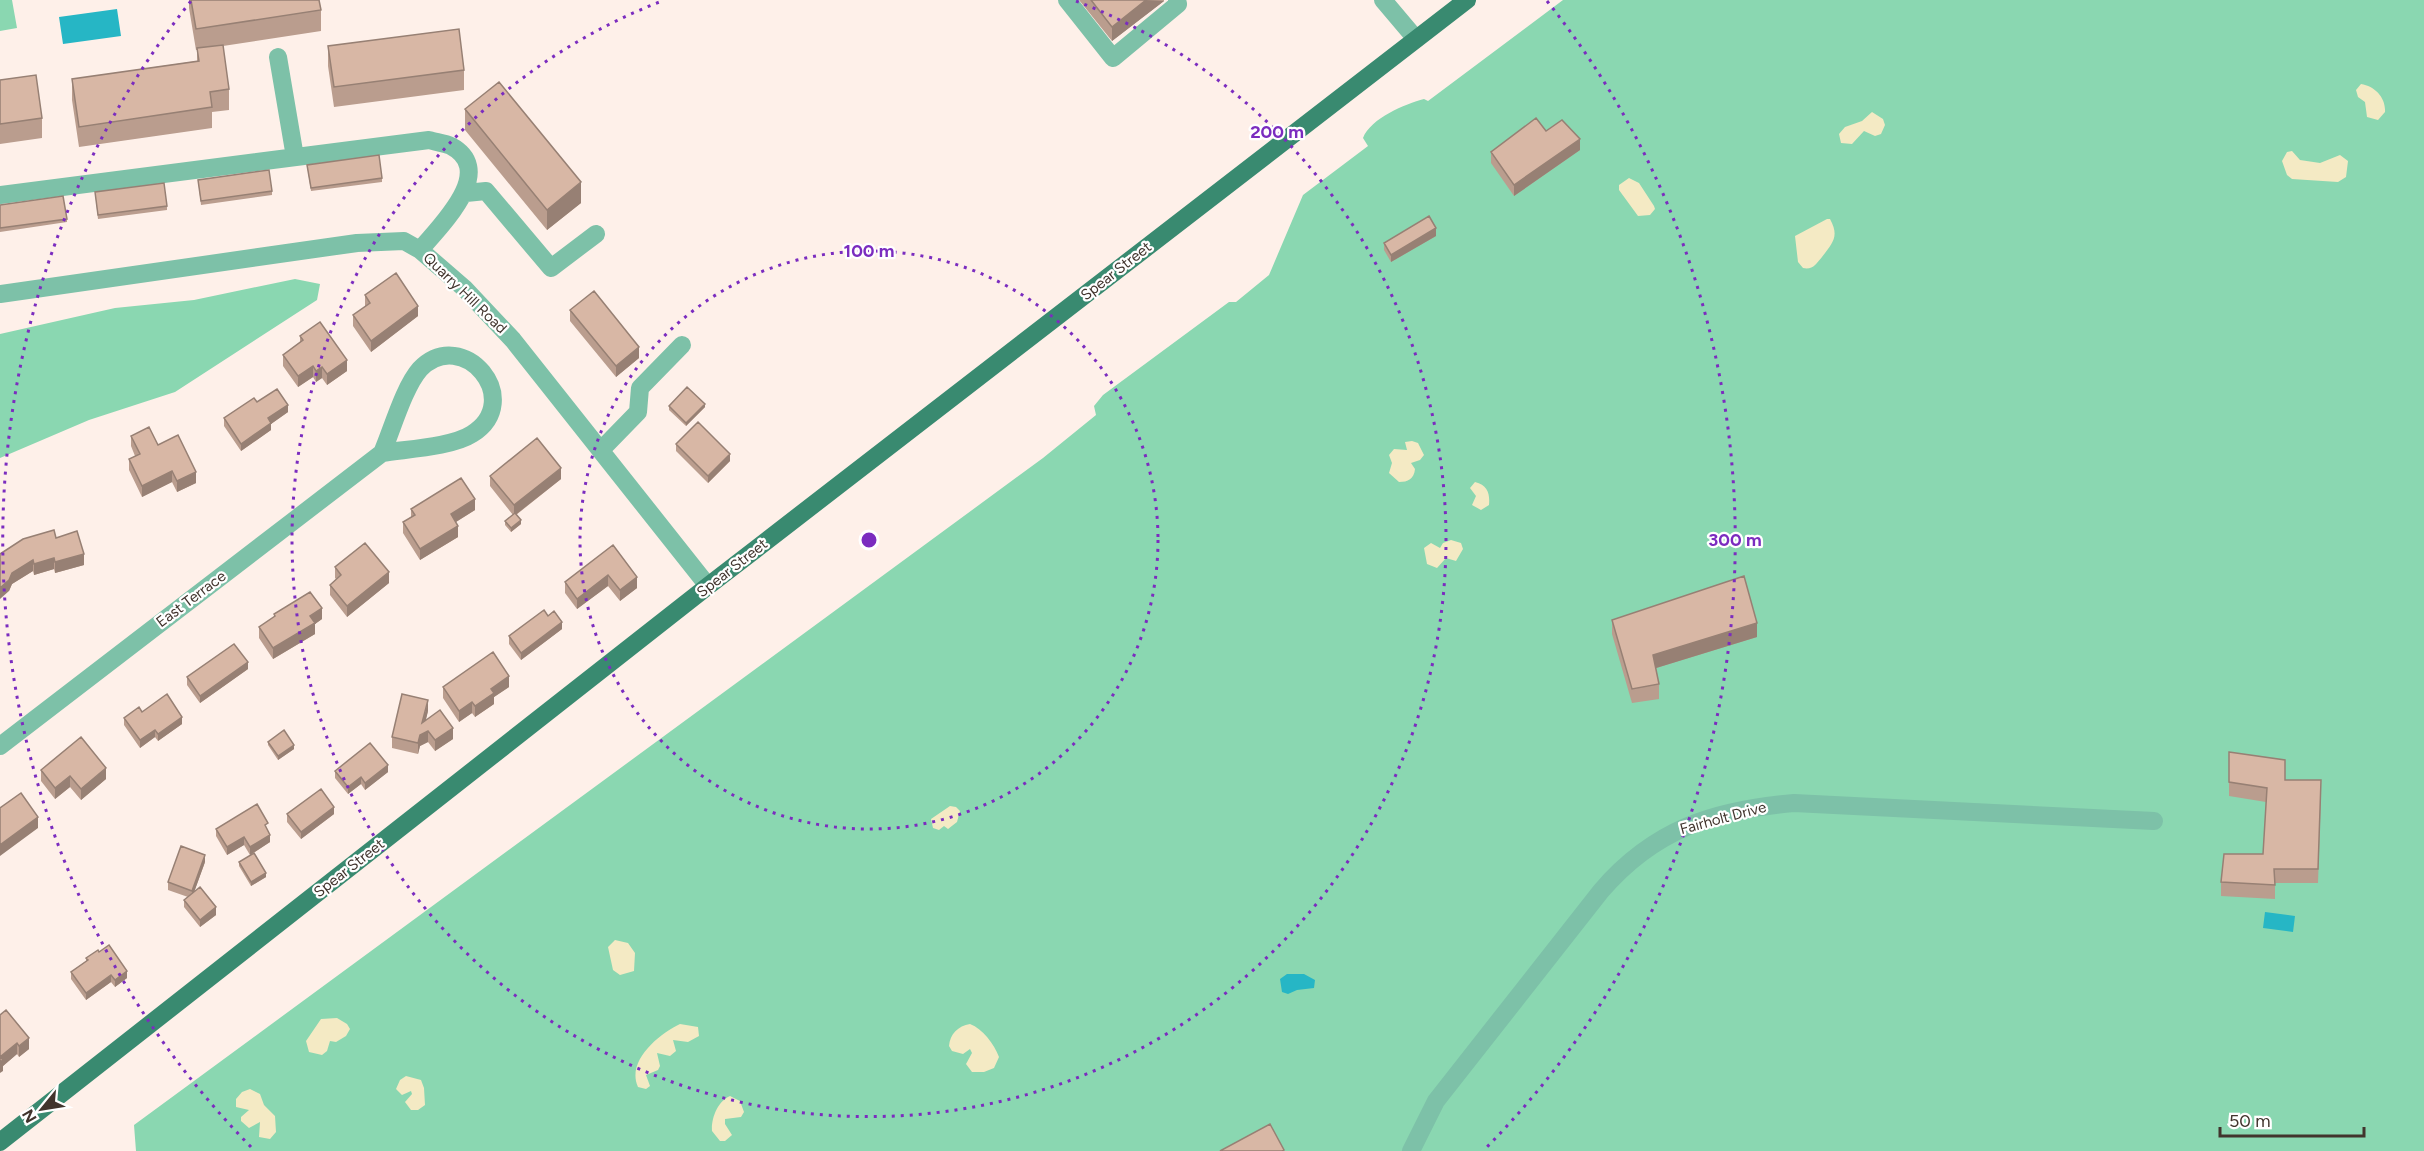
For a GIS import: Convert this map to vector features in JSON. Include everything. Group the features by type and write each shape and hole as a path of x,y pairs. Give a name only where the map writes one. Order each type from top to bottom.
{"main road":[{"name":"Spear Street","path":"0,1142 708,586 1467,0"}],"street":[{"path":"1067,0 1113,58 1178,4 1177,0"},
{"path":"1383,0 1416,39"},
{"path":"278,57 295,157"},
{"path":"0,195 429,140 452,147 463,158 469,172 466,193 420,250"},
{"path":"466,193 486,191 550,268 596,234"},
{"name":"Quarry Hill Road","path":"0,294 377,241 404,241 420,250 464,288 513,340 708,586"},
{"path":"601,450 638,412 640,388 682,345"},
{"name":"East Terrace","path":"0,746 382,453 471,436 482,427 489,416 492,396 487,377 479,367 468,360 442,357 419,370 382,453"},
{"name":"Fairholt Drive","path":"1411,1151 1436,1101 1619,869 1644,849 1674,830 1760,806 1794,803 2154,821"}],"green space":[{"path":"0,0 12,0 17,28 0,31"},
{"path":"1563,0 2424,0 2424,1151 136,1151 134,1125 1043,458 1096,415 1094,406 1103,395 1229,302 1236,302 1269,275 1303,195 1368,146 1363,138 1373,124 1408,104 1424,99 1428,101"},
{"path":"295,279 320,284 317,300 175,392 89,420 0,458 0,334 115,308 194,300"}],"sand":[{"path":"2361,84 2371,87 2384,102 2385,112 2378,120 2367,117 2365,102 2358,97 2356,90"},
{"path":"1872,112 1883,119 1885,125 1881,134 1875,136 1864,131 1852,144 1841,143 1839,134 1845,127 1862,121"},
{"path":"2292,151 2300,160 2320,163 2340,155 2348,161 2346,177 2338,182 2292,179 2287,175 2282,161 2287,152"},
{"path":"1629,178 1639,183 1654,206 1655,209 1650,215 1638,216 1619,190 1619,185"},
{"path":"1830,219 1833,225 1834,240 1814,266 1803,268 1798,262 1795,236"},
{"path":"1405,442 1418,443 1424,455 1420,460 1411,463 1415,469 1412,478 1399,482 1389,473 1392,463 1389,455 1394,449 1407,450"},
{"path":"1475,482 1483,485 1489,497 1489,505 1481,510 1472,505 1476,496 1470,488"},
{"path":"1451,540 1461,543 1463,549 1456,561 1446,558 1437,568 1427,564 1424,548 1431,543 1440,548 1443,543"},
{"path":"950,806 960,811 957,822 948,829 944,826 939,830 933,828 931,819"},
{"path":"615,940 628,943 635,953 634,971 620,975 613,970 608,947"},
{"path":"337,1018 347,1024 350,1029 346,1036 336,1042 330,1041 327,1051 322,1055 309,1052 306,1041 321,1019"},
{"path":"680,1024 698,1027 699,1036 688,1042 673,1040 676,1051 670,1056 657,1053 660,1066 658,1070 646,1075 650,1086 646,1089 638,1087 635,1077 640,1058 654,1041"},
{"path":"970,1024 984,1033 994,1047 999,1057 994,1068 984,1072 972,1072 966,1064 972,1053 970,1049 963,1054 952,1051 949,1046 955,1031"},
{"path":"406,1076 421,1080 424,1088 425,1105 418,1110 411,1110 405,1102 412,1094 411,1091 402,1095 396,1089 400,1080"},
{"path":"250,1089 260,1094 264,1105 275,1116 276,1132 270,1139 259,1137 260,1122 249,1128 241,1121 241,1117 249,1110 236,1107 236,1099 242,1092"},
{"path":"730,1096 740,1101 744,1112 741,1117 725,1119 725,1124 732,1135 725,1141 720,1141 712,1131 713,1121 716,1110"}],"water":[{"path":"117,9 121,36 63,44 59,17"},
{"path":"2265,912 2295,916 2293,932 2263,928"},
{"path":"1287,974 1304,974 1315,980 1314,988 1297,990 1288,994 1282,992 1280,979"}],"building":[{"path":"191,0 319,0 321,10 196,29"},
{"path":"1091,0 1146,0 1112,27"},
{"path":"459,29 464,70 334,87 328,46"},
{"path":"223,45 229,89 210,92 212,107 79,127 72,79 199,61 197,48"},
{"path":"36,75 42,118 0,124 0,80"},
{"path":"499,82 581,182 547,210 465,109"},
{"path":"1536,118 1546,131 1562,120 1580,139 1514,185 1491,152"},
{"path":"379,155 382,178 311,188 307,165"},
{"path":"269,170 272,191 201,201 198,180"},
{"path":"164,183 167,206 98,215 95,192"},
{"path":"63,196 67,219 0,228 0,205"},
{"path":"1429,216 1436,228 1391,255 1384,243"},
{"path":"396,273 418,306 371,341 353,315 370,303 365,295"},
{"path":"594,291 639,347 616,366 570,310"},
{"path":"320,322 347,360 327,374 322,367 316,371 313,366 298,376 283,355 303,340 300,336"},
{"path":"687,387 705,404 686,423 669,406"},
{"path":"277,389 288,405 268,418 271,423 241,444 224,418 254,398 257,402"},
{"path":"698,422 730,454 708,476 676,444"},
{"path":"149,427 158,445 178,435 196,472 177,481 172,471 142,486 129,459 140,454 131,436"},
{"path":"537,438 561,468 514,505 490,476"},
{"path":"461,478 475,499 451,514 458,526 420,549 403,522 415,515 411,509"},
{"path":"515,513 521,520 511,528 505,521"},
{"path":"54,530 56,538 77,531 84,554 55,562 54,558 34,564 33,560 12,573 9,580 0,588 0,554 23,539"},
{"path":"365,543 389,572 347,606 330,585 341,575 335,567"},
{"path":"613,545 637,577 620,590 608,575 577,599 565,582"},
{"path":"1744,576 1757,623 1653,655 1659,684 1632,689 1612,620"},
{"path":"310,592 322,608 310,616 315,623 273,648 259,627 275,616 274,614"},
{"path":"544,610 548,616 554,611 562,622 521,653 509,636"},
{"path":"234,644 248,662 200,696 187,677"},
{"path":"493,652 509,676 491,689 494,693 475,706 472,702 459,711 443,687"},
{"path":"167,694 182,717 158,734 155,730 140,740 124,718 139,707 142,712"},
{"path":"402,694 428,700 422,723 440,710 453,728 435,740 428,731 420,735 418,743 392,737"},
{"path":"284,730 294,745 278,756 268,742"},
{"path":"81,737 106,768 81,789 70,776 55,788 41,770"},
{"path":"370,743 388,765 365,783 361,777 348,787 335,771"},
{"path":"2229,752 2285,760 2285,780 2321,780 2318,869 2274,869 2275,885 2221,882 2224,854 2263,854 2267,788 2229,782"},
{"path":"321,789 334,807 301,832 287,814"},
{"path":"21,793 38,817 0,845 0,808"},
{"path":"257,804 268,823 265,825 270,835 250,847 244,837 227,847 216,829"},
{"path":"181,846 205,855 192,891 168,882"},
{"path":"254,853 266,873 251,882 239,862"},
{"path":"200,887 216,907 200,920 184,900"},
{"path":"109,945 127,971 115,980 111,975 86,993 71,972 88,960 86,958"},
{"path":"6,1010 29,1038 19,1046 17,1043 0,1057 0,1015"},
{"path":"1270,1124 1284,1150 1220,1151"}]}
